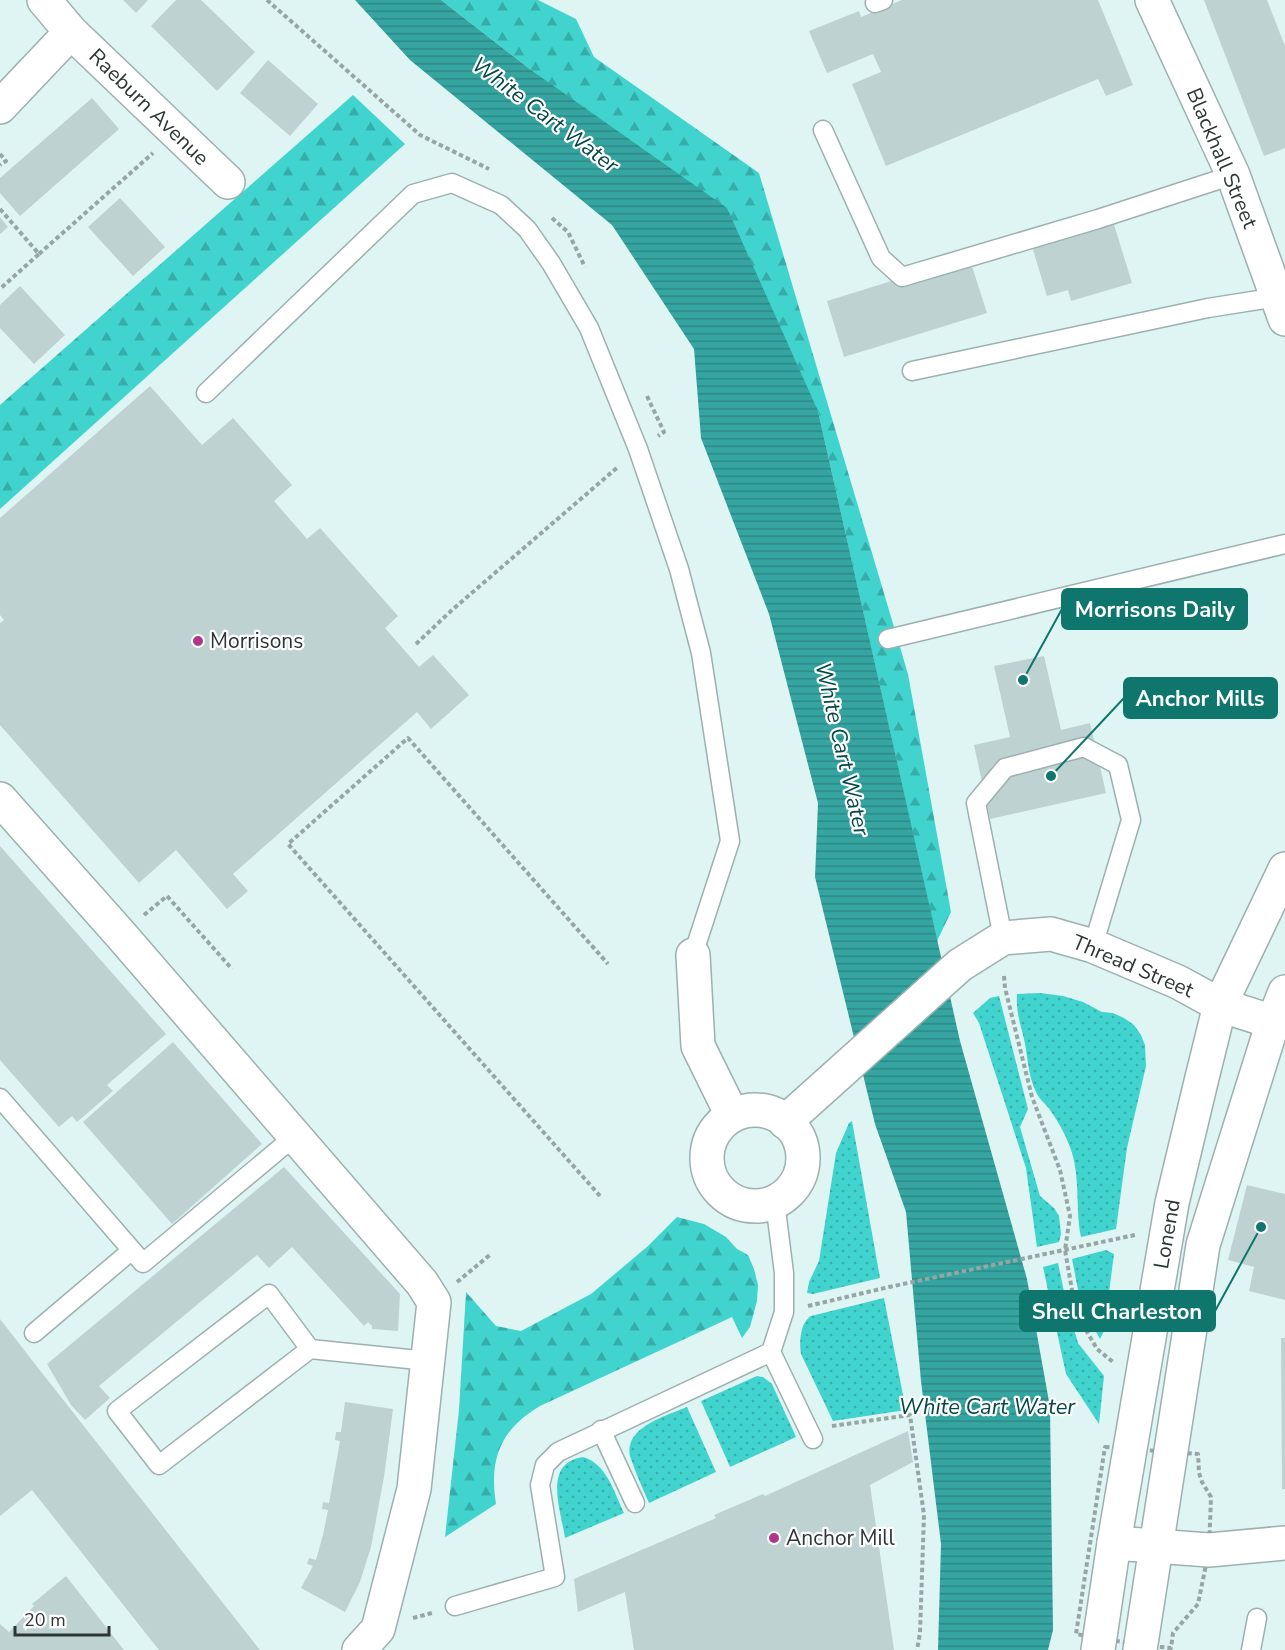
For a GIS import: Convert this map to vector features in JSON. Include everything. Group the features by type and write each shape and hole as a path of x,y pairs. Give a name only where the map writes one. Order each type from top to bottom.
{"street":[{"name":"Raeburn Avenue","path":"44,0 71,32 228,182"},
{"name":"Blackhall Street","path":"1152,0 1233,174 1281,308"},
{"name":"Raeburn Avenue","path":"0,107 71,32"},
{"path":"0,799 121,935 422,1283 434,1302 414,1489 369,1640"},
{"name":"Lonend","path":"1098,1650 1168,1228 1220,1005 1285,869"},
{"name":"Thread Street","path":"792,1116 960,965 1003,938 1051,934 1093,946 1178,982 1220,1005 1279,1007"},
{"path":"693,955 698,1046 732,1115"},
{"name":"Lonend","path":"1140,1650 1203,1245 1279,1007"},
{"path":"748,1110 765,1110 792,1116 794,1129 802,1143 801,1174 793,1188 775,1202 759,1206 742,1205 718,1190 710,1175 706,1162 708,1145 715,1130 732,1115 748,1110"},
{"path":"1114,1544 1209,1550 1285,1543"}],"lane":[{"path":"823,130 881,258 902,277 1098,219 1233,174"},
{"path":"206,393 413,194 452,183 501,205 527,229 551,263 589,328 638,449 679,569 701,653 730,841 693,955"},
{"path":"912,372 1208,308 1281,308"},
{"path":"888,639 1285,544"},
{"path":"1003,938 976,803 1005,768 1084,747 1118,765 1131,820 1093,946"},
{"path":"0,1098 143,1263 295,1136"},
{"path":"775,1202 784,1273 784,1312 771,1352 813,1439"},
{"path":"34,1333 132,1250"},
{"path":"310,1349 269,1294 117,1411 159,1465 310,1349 428,1361"},
{"path":"455,1606 555,1577 540,1485 545,1465 558,1452 771,1352"},
{"path":"601,1431 635,1503"},
{"path":"1251,1650 1257,1618"}],"path":[{"path":"267,0 420,135 498,174"},
{"path":"0,289 176,133"},
{"path":"0,154 6,161 0,165"},
{"path":"0,209 39,254"},
{"path":"551,217 568,232 588,274"},
{"path":"416,644 638,449 664,432 644,390"},
{"path":"600,1196 288,844 408,738 608,964"},
{"path":"121,935 167,896 232,969"},
{"path":"1003,938 1005,988 1032,1097 1060,1170 1070,1216 1065,1250 1076,1313 1097,1349 1141,1385"},
{"path":"784,1312 889,1287 1168,1228"},
{"path":"434,1302 491,1254"},
{"path":"829,1427 910,1415 924,1515 920,1633 917,1650"}],"green space":[{"path":"441,0 538,0 576,19 594,57 759,173 908,674 951,912 937,941 818,411 531,70"},
{"path":"353,95 405,144 0,509 0,405"},
{"path":"1040,993 1063,996 1083,1002 1102,1012 1113,1013 1124,1018 1134,1025 1145,1045 1146,1066 1127,1148 1116,1229 1081,1237 1076,1169 1070,1147 1061,1128 1033,1086 1018,1012 1017,994"},
{"path":"999,996 1028,1109 1020,1127 1040,1196 1054,1208 1059,1216 1061,1234 1059,1242 1037,1247 1026,1168 979,1023 973,1013 990,998"},
{"path":"852,1121 880,1278 813,1294 807,1293 809,1282 819,1261 836,1153"},
{"path":"677,1217 704,1224 726,1237 737,1249 748,1255 758,1285 757,1301 750,1327 742,1338 732,1317 540,1406 526,1415 515,1425 500,1447 494,1473 496,1504 445,1537 459,1410 466,1292 496,1326 521,1331 591,1294 648,1246"},
{"path":"1106,1250 1114,1254 1104,1331 1100,1339 1081,1305 1072,1259"},
{"path":"1058,1263 1078,1343 1104,1376 1099,1424 1066,1374 1043,1267"},
{"path":"884,1298 906,1410 833,1421 801,1354 802,1328 811,1316"},
{"path":"757,1376 763,1377 772,1384 796,1437 730,1467 701,1401"},
{"path":"687,1407 716,1472 649,1503 631,1459 630,1448 633,1439 639,1431 657,1419"},
{"path":"583,1457 604,1472 624,1513 565,1538 558,1502 558,1478 562,1468 570,1461"}],"water":[{"name":"White Cart Water","path":"355,0 441,0 531,70 727,208 818,411 960,1041 1027,1279 1050,1407 1053,1630 1048,1650 938,1650 941,1544 921,1381 906,1212 875,1124 815,877 818,803 769,614 701,438 694,349 612,225 410,60"}],"building":[{"path":"123,0 148,0 136,13"},
{"path":"176,0 201,0 255,52 217,91 151,26"},
{"path":"902,0 1098,0 1133,85 1106,96 1098,79 886,166 852,84 881,72 873,54 827,73 809,31 859,11 861,17"},
{"path":"1204,0 1267,0 1285,46 1285,148 1264,156"},
{"path":"268,60 318,104 290,136 240,93"},
{"path":"92,98 119,129 20,216 0,193 0,178"},
{"path":"120,198 165,247 133,276 88,227"},
{"path":"0,217 8,227 0,234"},
{"path":"1112,218 1132,283 1071,301 1068,290 1047,296 1031,243"},
{"path":"969,257 987,313 844,357 827,301"},
{"path":"20,286 65,335 34,364 0,328 0,305"},
{"name":"Morrisons","path":"150,386 202,445 233,418 292,485 274,501 307,539 320,528 398,616 385,628 419,667 433,655 469,695 431,729 417,712 233,874 248,891 227,909 176,850 139,883 0,725 0,623 4,620 0,615 0,518"},
{"path":"1044,656 1061,730 1090,723 1106,793 990,819 974,745 1010,737 994,666"},
{"path":"0,846 166,1034 107,1085 113,1091 77,1122 72,1116 59,1127 0,1060"},
{"path":"173,1042 262,1144 172,1224 83,1122"},
{"path":"284,1167 400,1294 398,1331 372,1329 368,1322 364,1326 292,1247 269,1268 257,1255 99,1386 110,1398 85,1420 71,1405 47,1364"},
{"path":"1247,1185 1285,1194 1285,1300 1249,1291 1254,1267 1228,1260"},
{"path":"0,1319 260,1650 159,1650 32,1490 0,1516"},
{"path":"1281,1338 1285,1338 1285,1489 1282,1489"},
{"path":"345,1402 393,1409 384,1477 371,1547 360,1582 345,1612 301,1588 313,1566 307,1564 309,1558 316,1560 323,1535 328,1510 322,1509 323,1502 329,1503 340,1441 335,1440 336,1432 341,1432"},
{"name":"Anchor Mill","path":"908,1431 913,1462 870,1485 894,1650 634,1650 625,1592 578,1612 574,1579"},
{"path":"66,1576 124,1650 0,1650 0,1624 9,1632 34,1606 32,1604"}],"place":[{"name":"Morrisons","path":"198,641"},
{"name":"Morrisons Daily","path":"1023,680"},
{"name":"Anchor Mills","path":"1051,776"},
{"name":"Shell Charleston","path":"1261,1227"},
{"name":"Anchor Mill","path":"774,1538"}]}
